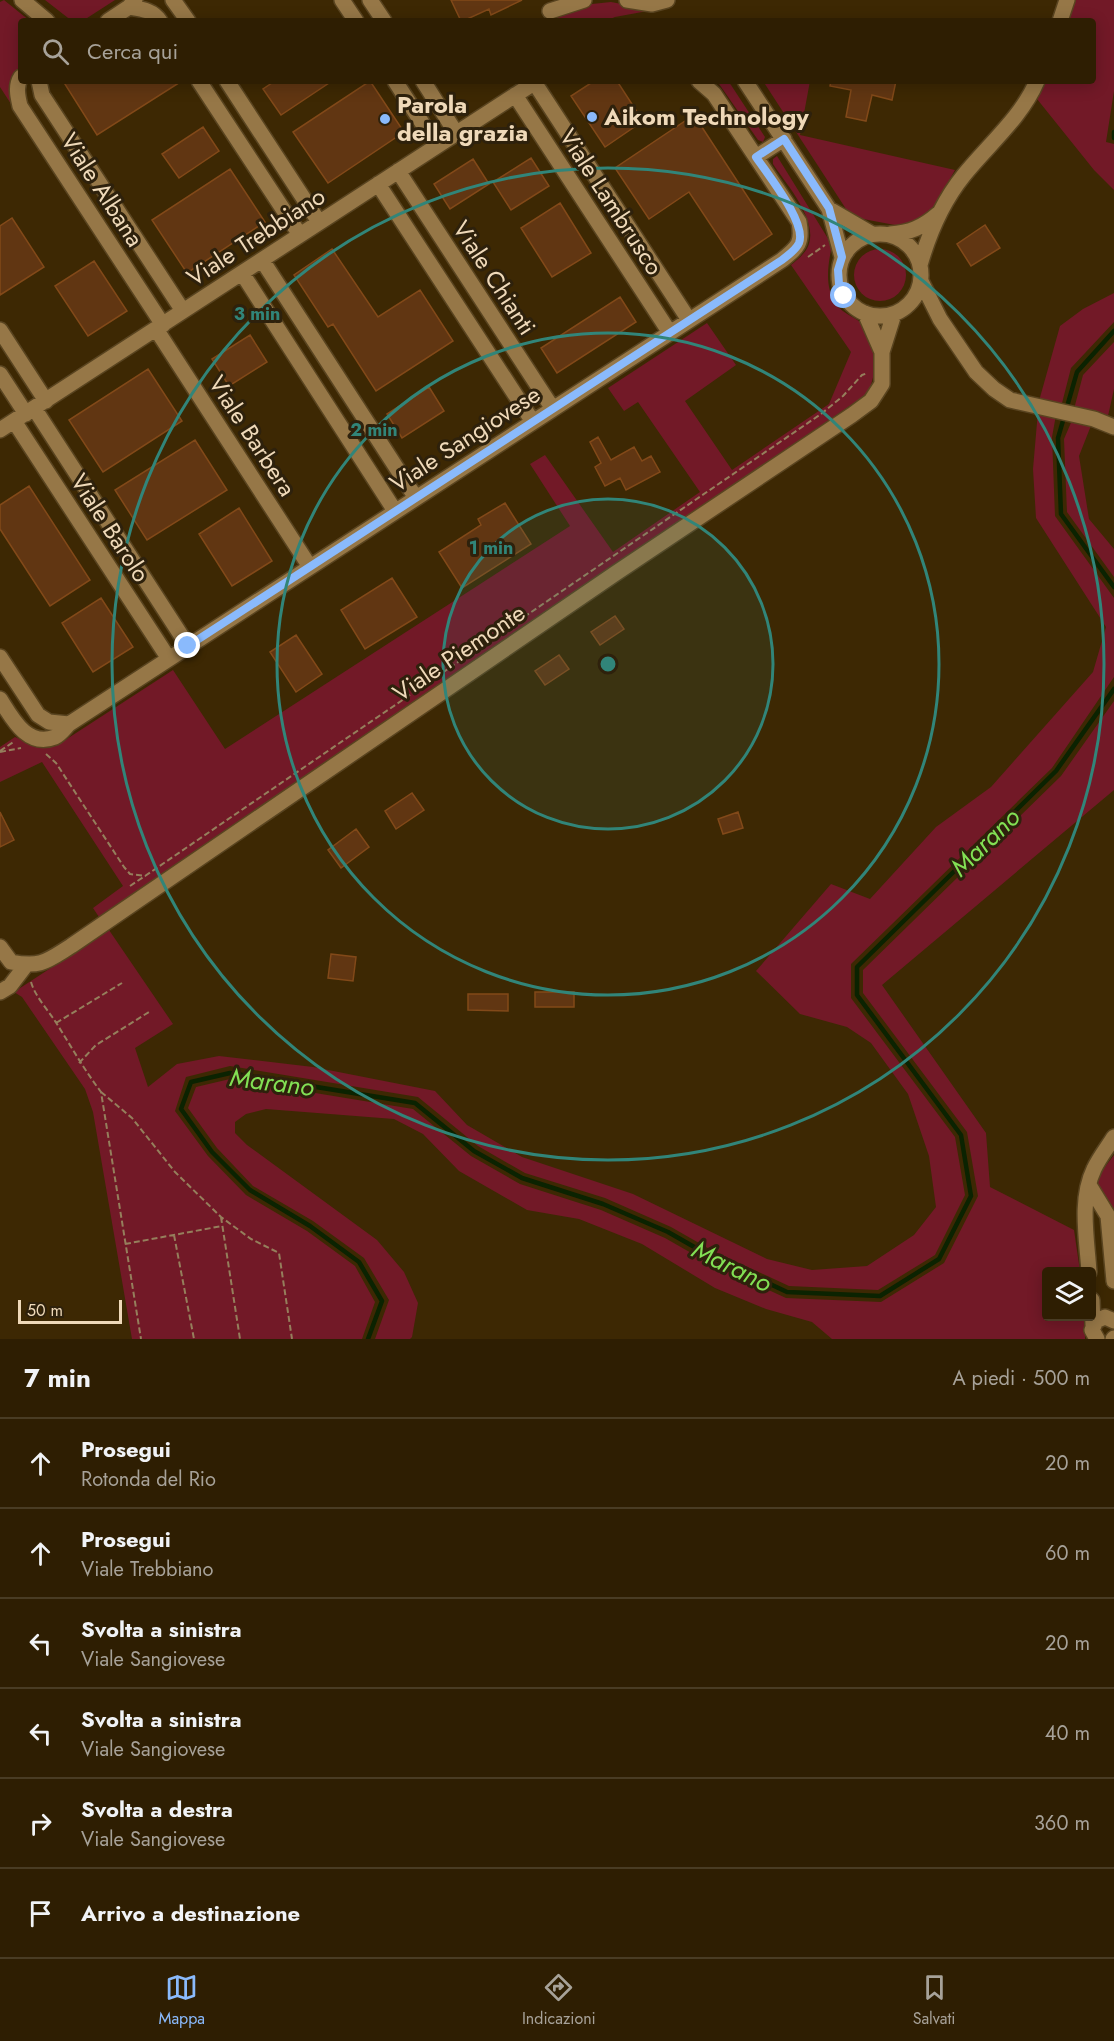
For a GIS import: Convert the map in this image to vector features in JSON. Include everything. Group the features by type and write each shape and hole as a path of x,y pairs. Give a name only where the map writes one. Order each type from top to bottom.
{"street":[{"path":"22,0 43,18"},
{"path":"173,0 186,18"},
{"path":"342,0 354,18"},
{"path":"370,0 382,18"},
{"path":"550,11 584,0"},
{"path":"627,0 652,4 667,0"},
{"path":"1061,18 1067,0"},
{"path":"112,18 132,4 158,18"},
{"name":"Viale Albana","path":"18,84 17,94 20,106 159,327"},
{"name":"Viale Albana","path":"40,84 42,95 183,311"},
{"path":"202,84 300,235"},
{"path":"229,84 319,222"},
{"path":"397,84 437,146"},
{"path":"425,84 456,133"},
{"name":"Viale Trebbiano","path":"0,430 533,84"},
{"name":"Viale Lambrusco","path":"537,84 689,320"},
{"name":"Viale Sangiovese","path":"25,741 56,737 69,724 782,260 798,247 800,238 798,222 714,94 702,84"},
{"path":"748,84 829,208 842,257"},
{"path":"920,265 938,214 964,175 1031,95 1036,84"},
{"name":"Viale Lambrusco","path":"515,95 670,333"},
{"path":"756,157 784,139"},
{"name":"Viale Chianti","path":"398,171 553,409"},
{"name":"Viale Chianti","path":"378,184 533,422"},
{"path":"829,208 872,234"},
{"path":"938,214 919,228 906,233 872,234 860,238 849,246 838,270 839,284 844,296 853,307 864,314 874,316 922,309 940,319"},
{"path":"888,234 909,245 916,254 920,265 921,281 940,319 976,372 994,389 1010,400 1094,419 1114,427"},
{"path":"262,260 416,498"},
{"path":"242,273 396,512"},
{"path":"899,311 912,301 921,281"},
{"name":"Viale Piemonte","path":"882,352 899,311"},
{"name":"Viale Piemonte","path":"26,965 42,964 71,946 871,401 882,384 882,352 864,314"},
{"name":"Viale Barbera","path":"159,327 310,567"},
{"path":"0,330 30,411"},
{"path":"0,374 30,411"},
{"name":"Viale Barolo","path":"30,411 188,646"},
{"name":"Viale Barolo","path":"30,411 169,659"},
{"path":"0,657 38,715 49,722 69,724"},
{"path":"0,699 25,741"},
{"path":"0,947 11,962 26,965 10,986 0,992"},
{"path":"1089,1267 1086,1203 1089,1185 1094,1169 1114,1137"},
{"path":"1089,1185 1108,1216 1114,1281"}],"path":[{"path":"130,886 820,414 843,396 862,375 883,371"},
{"path":"0,752 25,741"},
{"path":"0,752 14,748 25,741"},
{"path":"40,750 56,763 124,867 130,874 145,876"},
{"path":"26,965 33,989 79,1063 101,1092 132,1118 175,1172 221,1217 251,1239 279,1253 292,1339"},
{"path":"56,1023 122,984"},
{"path":"79,1063 96,1045 149,1012"},
{"path":"101,1092 141,1339"},
{"path":"221,1217 240,1339"},
{"path":"125,1244 222,1226"},
{"path":"174,1235 194,1339"}],"shaded area":[{"path":"4,0 26,18 18,18 18,69 11,84 13,107 0,87 0,2"},
{"path":"45,0 115,0 87,18 68,18"},
{"path":"1075,0 1114,0 1114,91 1106,142 1114,144 1114,190 1094,170 1037,99 1043,84 1096,84 1096,18 1068,18"},
{"path":"611,2 653,10 612,18 552,18 592,4"},
{"path":"719,84 730,84 765,137 763,142 758,140"},
{"path":"765,84 809,84 800,135 955,170 930,214 922,221 900,226 858,218 846,209"},
{"path":"777,156 832,245 828,283 832,297 842,311 862,324 870,335 875,360 873,378 867,394 99,917 93,908 123,886 42,762 0,782 0,747 15,737 39,747 56,746 173,670 225,749 570,526 530,464 545,455 613,552 700,492 638,402 624,411 608,388 707,323 736,365 685,401 732,470 829,404 851,352 791,265 802,256 809,244 809,223 799,202 773,164 773,159"},
{"path":"880,249 890,251 898,257 904,265 906,275 904,285 898,293 890,299 880,301 870,299 862,293 856,285 854,275 856,265 862,257 870,251"},
{"path":"1114,293 1114,322 1071,368 1061,407 1039,401 1060,326 1083,309"},
{"path":"1114,342 1114,389 1108,416 1074,409 1083,375"},
{"path":"1038,411 1056,415 1052,437 1055,516 1114,598 1114,677 1052,768 851,964 851,998 955,1137 965,1195 935,1255 878,1290 789,1286 713,1251 671,1227 605,1198 525,1173 478,1146 418,1097 230,1066 186,1077 175,1111 208,1156 246,1195 307,1231 355,1266 375,1302 362,1339 132,1339 93,1112 85,1089 22,997 14,992 109,930 173,1024 135,1048 148,1087 177,1064 219,1056 313,1067 435,1091 467,1125 522,1157 633,1194 767,1259 812,1270 867,1266 914,1235 936,1207 929,1156 908,1094 871,1043 847,1027 800,1014 756,971 831,884 870,899 936,827 991,787 1093,672 1106,627 1036,518 1033,469"},
{"path":"1073,418 1092,423 1079,456 1089,519 1114,549 1114,577 1067,512 1064,439"},
{"path":"1114,701 1114,790 882,985 986,1133 990,1187 1074,1230 1079,1267 1042,1267 1042,1321 1085,1321 1085,1339 832,1339 812,1322 766,1309 715,1288 642,1244 579,1219 527,1210 459,1171 423,1134 394,1119 266,1109 246,1114 235,1122 235,1133 247,1145 377,1240 404,1272 418,1303 412,1337 410,1339 375,1339 389,1300 364,1258 313,1221 253,1186 217,1148 188,1108 196,1087 230,1079 413,1109 471,1156 520,1184 601,1210 665,1238 707,1262 786,1298 881,1302 944,1263 978,1196 967,1132 863,993 863,970 1061,776"},
{"path":"1114,1155 1114,1209 1095,1180"}],"building":[{"path":"451,0 522,0 491,15 489,9 470,18 460,18"},
{"path":"65,84 177,84 97,135"},
{"path":"270,84 328,84 281,115 263,89"},
{"path":"365,84 372,84 404,132 328,183 293,132"},
{"path":"589,84 619,84 643,121 605,147 571,96"},
{"path":"830,84 895,84 892,100 872,95 866,121 846,117 851,90 830,86"},
{"path":"694,115 772,234 734,260 689,192 649,219 615,168"},
{"path":"203,127 219,151 179,178 162,154"},
{"path":"531,158 549,186 511,210 493,182"},
{"path":"473,159 489,184 450,209 434,184"},
{"path":"230,169 265,222 187,273 152,220"},
{"path":"560,203 591,253 552,277 521,228"},
{"path":"12,218 44,267 0,295 0,226"},
{"path":"985,225 1000,248 971,266 957,244"},
{"path":"332,249 378,317 420,290 453,341 376,391 333,324 328,327 294,275"},
{"path":"94,261 127,311 88,336 55,286"},
{"path":"620,297 636,322 557,373 541,348"},
{"path":"250,335 267,362 229,386 212,359"},
{"path":"148,369 182,421 103,472 69,420"},
{"path":"429,387 444,411 402,438 387,414"},
{"path":"598,437 611,460 634,447 642,461 651,456 660,472 626,490 620,478 605,486 595,467 601,463 590,442"},
{"path":"195,440 227,490 147,540 115,490"},
{"path":"29,486 90,580 50,606 0,529 0,505"},
{"path":"505,503 531,544 462,588 439,552 481,525 478,519"},
{"path":"239,508 272,561 232,586 199,534"},
{"path":"392,578 417,617 365,649 341,610"},
{"path":"101,598 133,647 93,672 62,623"},
{"path":"615,616 624,629 600,645 591,632"},
{"path":"296,635 322,674 296,692 270,652"},
{"path":"559,655 569,669 545,685 535,671"},
{"path":"412,793 424,810 396,829 385,811"},
{"path":"0,812 14,840 0,847"},
{"path":"738,812 743,828 723,834 718,819"},
{"path":"356,829 369,847 341,868 328,850"},
{"path":"331,954 356,957 353,981 328,978"},
{"path":"535,992 574,992 574,1007 535,1007"},
{"path":"468,994 508,994 508,1011 468,1010"}],"waterway":[{"name":"Marano","path":"1114,132 1114,138"},
{"name":"Marano","path":"1114,331 1077,372 1058,438 1061,514 1114,587"},
{"name":"Marano","path":"368,1339 382,1301 359,1262 310,1226 250,1190 212,1152 181,1109 191,1082 230,1073 415,1103 474,1151 522,1178 603,1204 668,1232 710,1256 787,1292 880,1296 939,1259 971,1196 961,1135 857,995 857,967 1056,771 1114,689"}],"place":[{"name":"Aikom Technology","path":"592,117"},
{"name":"Parola della grazia","path":"385,119"}],"route":[{"path":"188,646 782,260 798,247 800,229 798,222 756,157 784,139 829,208 842,257 838,270 839,284 844,296"}]}
